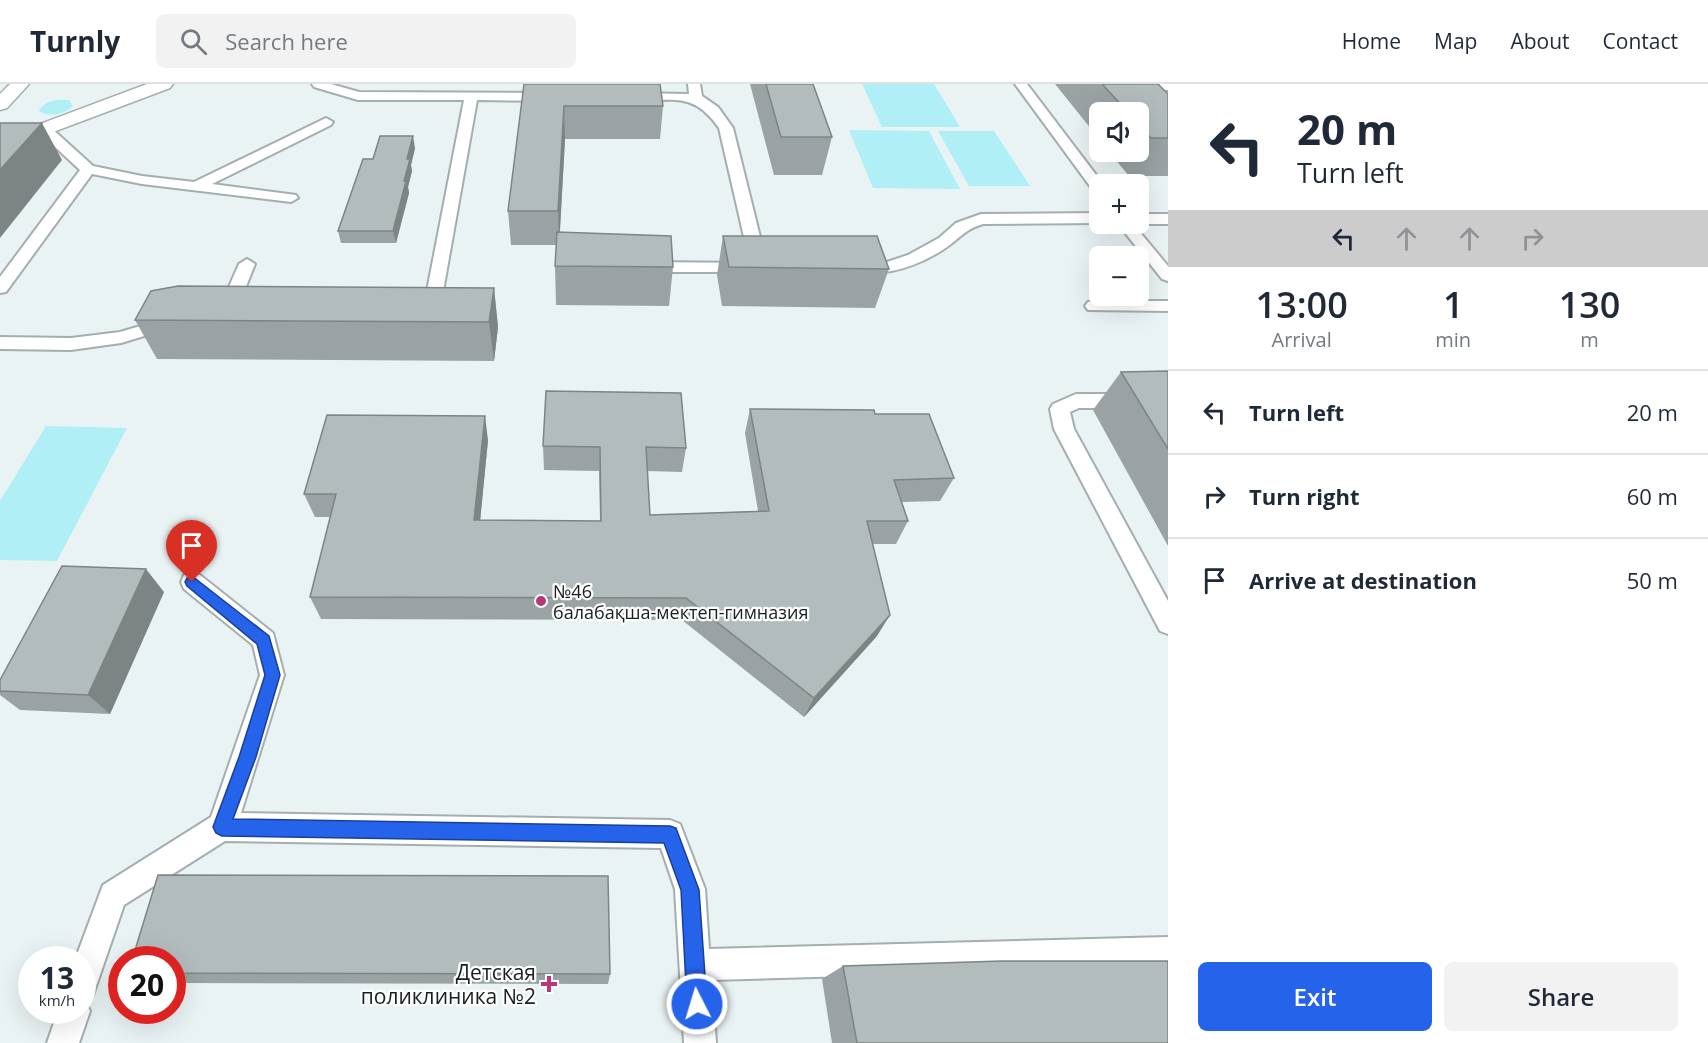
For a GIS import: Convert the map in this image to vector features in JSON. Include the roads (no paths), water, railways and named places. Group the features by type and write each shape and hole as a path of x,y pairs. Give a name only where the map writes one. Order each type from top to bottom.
{"main road":[{"path":"0,104 20,84"},
{"path":"0,146 164,84"}],"lane":[{"path":"318,84 358,96 566,97"},
{"path":"1021,84 1089,175"},
{"path":"1168,86 1147,89 1148,96 1168,118"},
{"path":"613,97 695,91 713,110 726,128 765,267 649,267"},
{"path":"403,313 425,306 434,297 471,97"},
{"path":"195,187 326,122"},
{"path":"45,130 88,169 142,180 291,198"},
{"path":"0,288 88,169"},
{"path":"843,269 886,268 914,258 945,241 961,226 981,219 1089,218"},
{"path":"1149,219 1168,219"},
{"path":"1133,234 1168,276"},
{"path":"226,314 247,264"},
{"path":"1149,306 1168,306"},
{"path":"206,317 249,314"},
{"path":"0,344 71,344 121,337 186,320"},
{"path":"1168,401 1076,401 1060,409 1064,429 1168,624"},
{"path":"192,582 264,640 272,675 248,757 222,827"},
{"path":"95,946 112,895 222,827 670,834 690,890 700,1043"},
{"path":"694,965 1168,952"},
{"path":"63,1043 70,1024"}],"place":[{"name":"№46 балабақша-мектеп-гимназия","path":"541,601"},
{"name":"Детская поликлиника №2","path":"549,984"}]}
